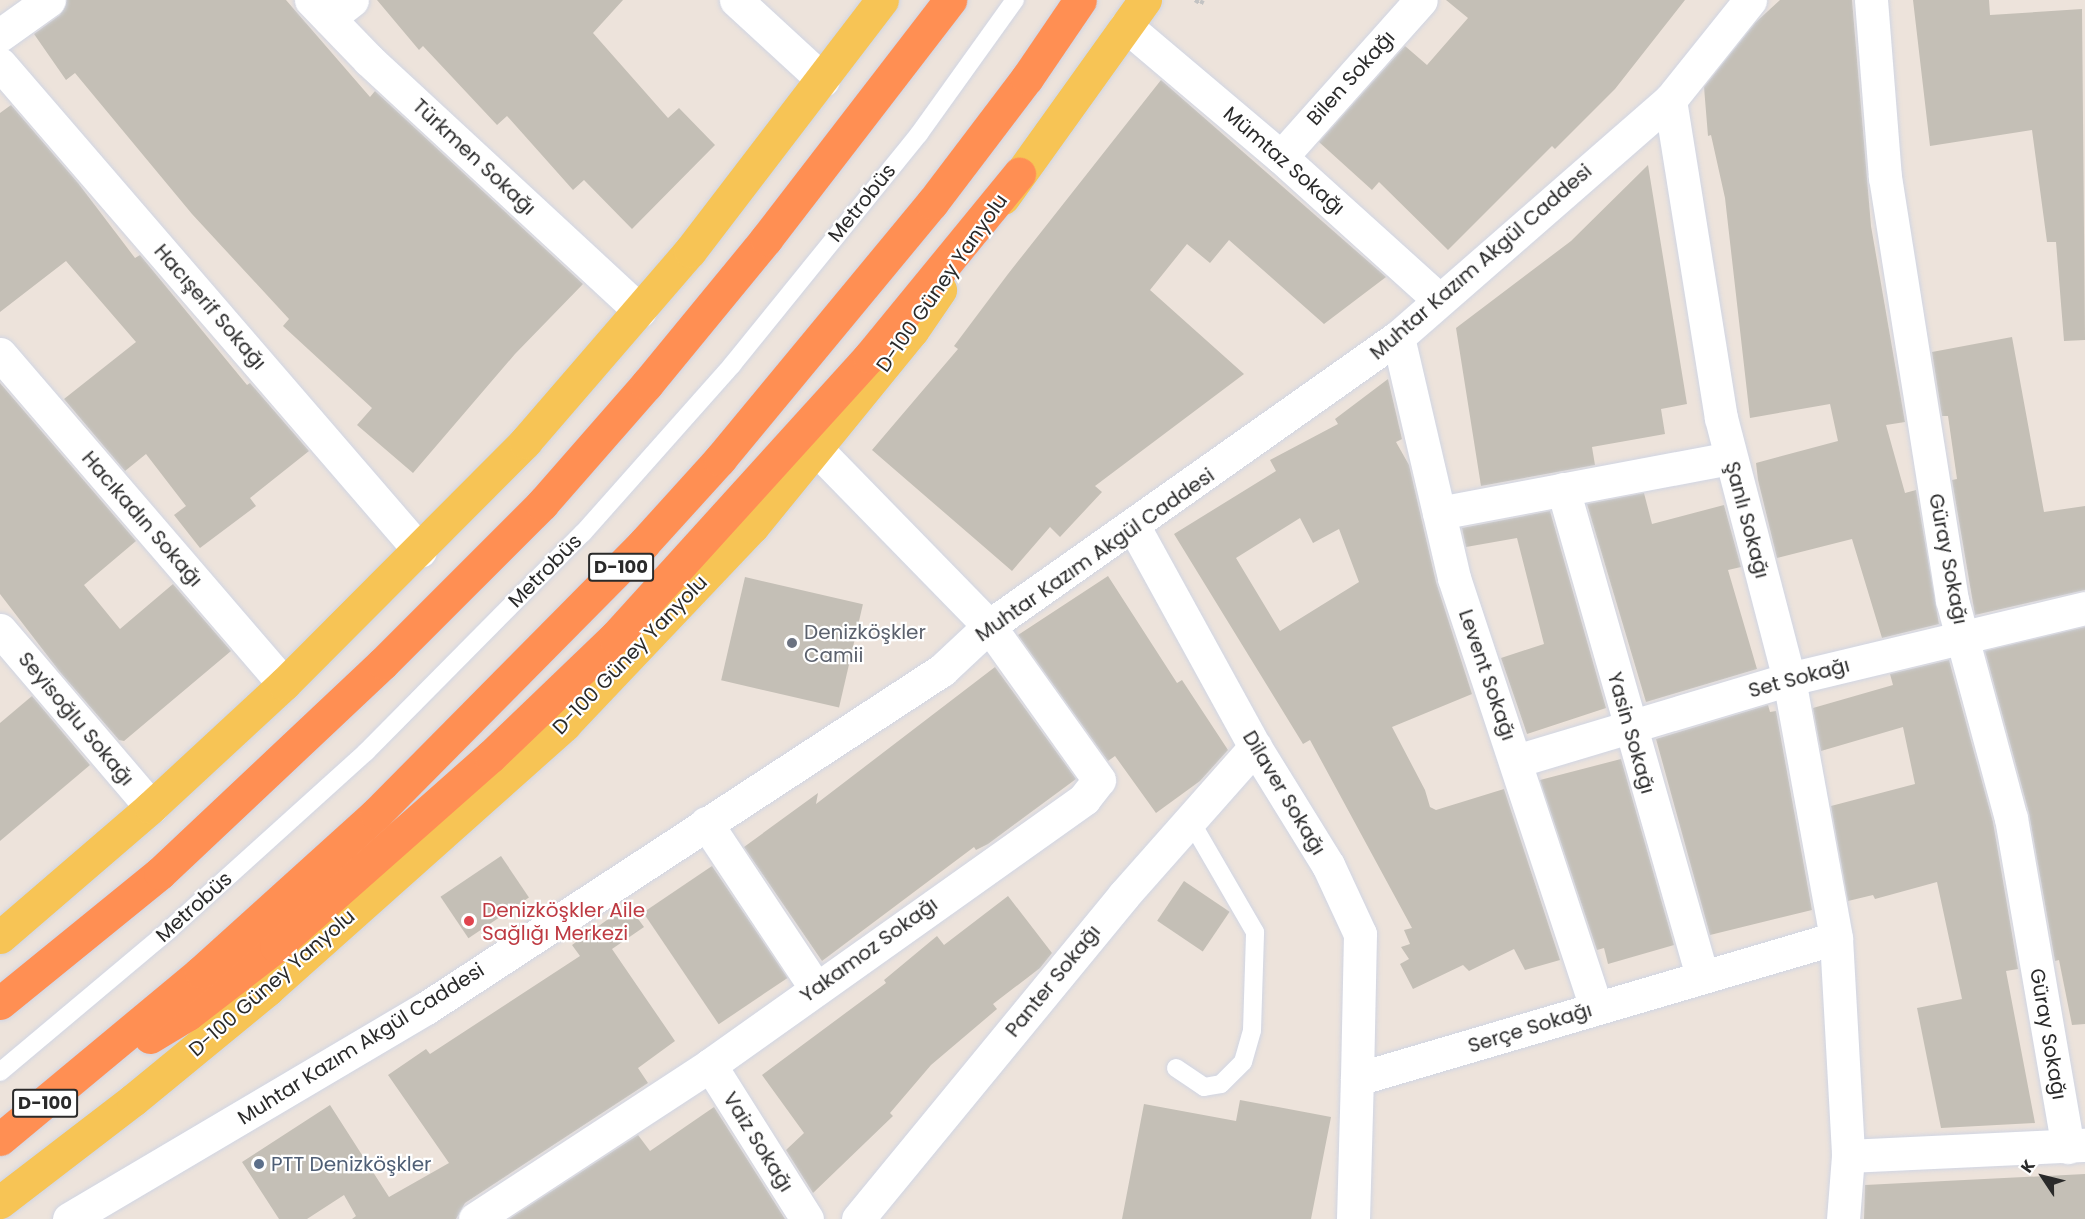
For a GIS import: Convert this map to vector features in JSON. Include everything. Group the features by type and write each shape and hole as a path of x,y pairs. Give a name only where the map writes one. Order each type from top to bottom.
{"highway":[{"path":"0,1003 160,873 383,663 542,504 647,384 766,238 950,0"},
{"name":"D-100","path":"0,1139 90,1068 376,814 643,544 720,459 932,204 1027,78 1080,0"},
{"path":"90,1068 139,1044 188,1014 276,946 491,756 598,653 869,357 1019,174"}],"main road":[{"path":"1,934 151,807 284,684 420,551 525,442 640,311 823,80 882,0"},
{"name":"D-100 Güney Yanyolu","path":"0,1202 134,1100 259,996 564,725 704,579 817,450 912,332 1019,174 1145,0"}],"street":[{"path":"0,35 49,0"},
{"path":"736,0 823,80"},
{"name":"Bilen Sokağı","path":"1281,157 1421,0"},
{"name":"Muhtar Kazım Akgül Caddesi","path":"69,1219 426,1008 942,670 989,626 1134,527 1398,338 1670,100 1750,0"},
{"name":"Güray Sokağı","path":"1871,0 1885,177 1952,600 2011,818 2077,1146"},
{"name":"Türkmen Sokağı","path":"331,6 640,311"},
{"name":"Mümtaz Sokağı","path":"1126,26 1281,157 1439,300"},
{"name":"Hacışerif Sokağı","path":"0,64 420,551"},
{"name":"Şanlı Sokağı","path":"1670,100 1721,418 1789,679 1836,938 1848,1156 1843,1219"},
{"name":"Levent Sokağı","path":"1398,338 1454,578 1596,1008"},
{"name":"Hacıkadın Sokağı","path":"0,354 284,684"},
{"path":"817,450 989,626"},
{"path":"1439,513 1731,458"},
{"name":"Yasin Sokağı","path":"1563,489 1629,728 1702,976"},
{"name":"Dilaver Sokağı","path":"1134,527 1255,747 1328,865 1360,934 1357,1079"},
{"name":"Set Sokağı","path":"1516,761 1789,679 2085,608"},
{"name":"Yakamoz Sokağı","path":"475,1219 710,1065 816,987 1084,799 1100,780 989,626"},
{"name":"Seyisoğlu Sokağı","path":"0,630 151,807"},
{"name":"Panter Sokağı","path":"858,1219 1124,895 1255,747"},
{"path":"706,823 816,987"},
{"name":"Serçe Sokağı","path":"1357,1079 1836,938"},
{"name":"Vaiz Sokağı","path":"710,1065 807,1219"},
{"path":"1353,1219 1357,1079"},
{"path":"1848,1156 2077,1146"}],"lane":[{"name":"Metrobüs","path":"0,1072 169,930 366,752 583,533 732,365 912,143 1015,0"},
{"path":"1176,1068 1204,1087 1221,1084 1243,1062 1252,1030 1255,932 1190,820"}],"path":[{"path":"1195,0 1201,4 1203,0"}],"building":[{"path":"67,0 286,0 370,97 375,91 583,284 515,354 413,473 357,425 372,408 283,326 289,319 192,214 75,73 66,80 34,34 60,15"},
{"path":"377,0 623,0 593,33 668,118 679,108 715,145 632,229 584,180 573,190 507,116 497,125 423,46 419,50"},
{"path":"1446,0 1685,0 1615,89 1555,149 1552,146 1448,250 1379,182 1372,190 1319,142 1405,46 1427,65 1468,18"},
{"path":"1780,0 1852,0 1871,226 1905,422 1886,425 1905,493 1916,490 1939,624 1882,638 1852,539 1777,558 1758,480 1756,463 1838,441 1830,404 1750,418 1725,198 1711,135 1708,136 1704,87 1756,22"},
{"path":"1913,0 1989,0 1990,15 2082,9 2085,340 2064,341 2056,242 2047,242 2032,130 1930,146"},
{"path":"1161,80 1386,277 1324,324 1229,240 1210,263 1187,244 1150,290 1244,374 1095,486 1102,492 1060,537 1050,527 1012,571 872,450 958,349 954,346 1008,274"},
{"path":"11,105 78,183 135,258 140,255 247,385 250,383 309,451 250,498 256,506 200,548 174,515 186,506 146,454 125,471 64,399 136,342 66,261 0,312 0,113"},
{"path":"1648,165 1687,404 1661,409 1665,434 1592,447 1595,465 1481,486 1456,328 1571,241"},
{"path":"2012,337 2044,512 2085,506 2085,590 1975,615 1952,480 1957,479 1948,416 1942,416 1932,352"},
{"path":"1388,379 1402,439 1396,442 1409,465 1436,582 1472,694 1392,727 1425,790 1430,807 1436,810 1504,789 1560,960 1525,970 1514,949 1469,971 1463,965 1413,989 1400,964 1409,959 1401,947 1410,944 1404,930 1412,928 1310,740 1303,744 1174,534 1276,471 1270,460 1338,424 1335,419","holes":["1300,518 1313,543 1339,529 1359,582 1280,631 1236,558"]},
{"path":"0,383 136,541 84,585 120,629 173,584 231,651 124,741 119,740 60,672 0,594"},
{"path":"1644,493 1652,524 1724,505 1741,567 1728,570 1757,669 1646,702 1587,504"},
{"path":"1550,511 1606,708 1527,734 1501,658 1544,644 1517,538 1466,547 1462,528"},
{"path":"1108,576 1177,683 1182,680 1228,750 1200,781 1156,813 1115,756 1108,761 1018,635"},
{"name":"Denizköşkler Camii","path":"745,577 863,604 839,708 721,680"},
{"path":"2085,627 2085,1024 2072,1025 2059,960 2055,961 2029,813 1985,651"},
{"path":"1949,660 1993,822 2018,969 2006,971 2035,1123 1941,1128 1917,1008 1962,999 1937,882 1875,899 1873,895 1848,901 1831,806 1915,784 1903,727 1821,751 1813,708 1893,685 1890,674"},
{"path":"995,667 1076,779 988,844 976,850 974,847 822,961 744,847 818,793 816,804"},
{"path":"32,696 90,765 0,841 0,723"},
{"path":"1768,705 1770,712 1776,711 1812,910 1710,935 1656,739"},
{"path":"1621,759 1674,945 1608,964 1604,948 1597,950 1540,780"},
{"path":"501,856 529,897 468,938 440,897"},
{"path":"712,866 787,978 719,1024 643,912"},
{"path":"1184,881 1230,912 1203,952 1157,921"},
{"path":"1008,896 1052,953 1040,968 993,1004 997,1009 931,1065 890,1113 893,1116 813,1193 786,1150 804,1133 762,1075 886,983 884,980 937,936 944,945"},
{"path":"628,905 644,927 612,949 675,1041 638,1068 648,1083 465,1203 456,1219 352,1219 356,1216 344,1195 307,1219 279,1219 242,1162 330,1105 389,1197 449,1163 388,1075 426,1049 430,1054 580,956 572,945"},
{"path":"1240,1100 1331,1117 1311,1219 1122,1219 1144,1104 1236,1121"},
{"path":"714,1107 785,1219 509,1219 638,1135 650,1151"},
{"path":"2085,1174 2085,1219 1864,1219 1865,1185"}],"place":[{"name":"Denizköşkler Camii","path":"792,643"},
{"name":"Denizköşkler Aile Sağlığı Merkezi","path":"469,921"},
{"name":"PTT Denizköşkler","path":"259,1164"}]}
